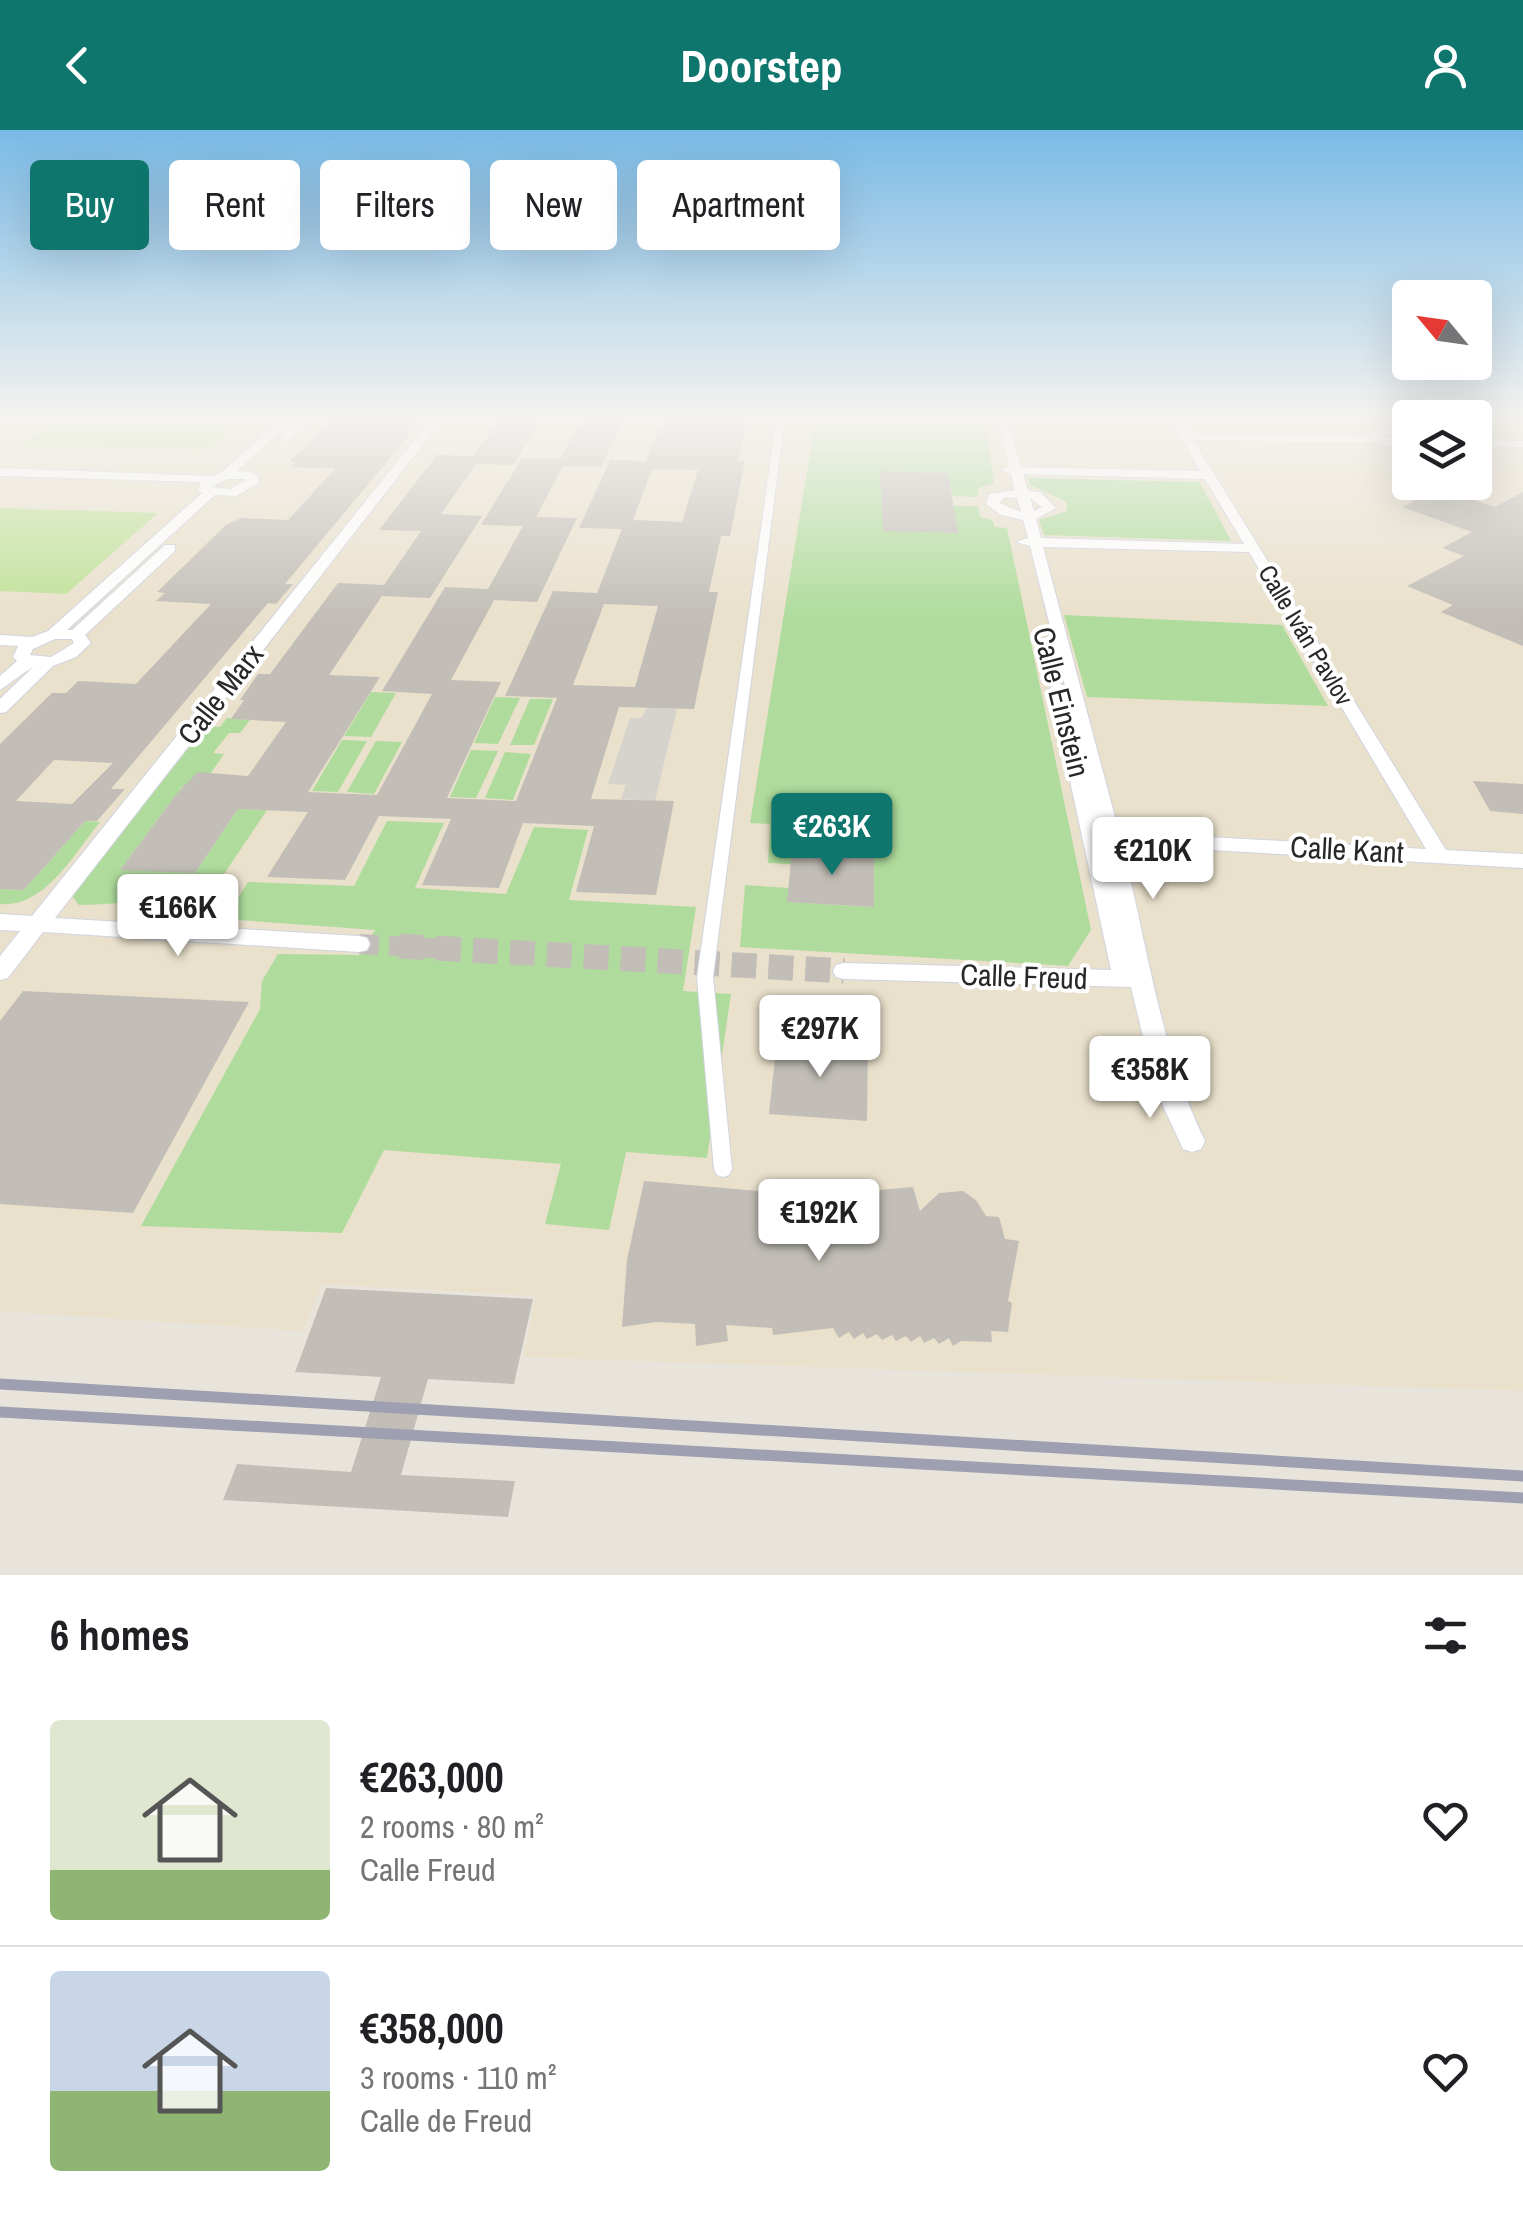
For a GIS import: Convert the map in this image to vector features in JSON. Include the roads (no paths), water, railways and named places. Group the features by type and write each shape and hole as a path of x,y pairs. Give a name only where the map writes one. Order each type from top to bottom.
{"street":[{"path":"31,483 252,483"},
{"path":"176,483 216,486"},
{"path":"0,685 27,652 54,634 219,483"},
{"name":"Calle Marx","path":"0,972 34,924 386,483"},
{"path":"723,1168 706,960 772,483"},
{"name":"Calle Einstein","path":"1014,483 1103,837 1134,979 1180,1127 1192,1141"},
{"name":"Calle Iván Pavlov","path":"1215,483 1438,853"},
{"path":"76,634 216,486"},
{"name":"Calle Einstein","path":"998,494 1036,494 1050,504 1042,514 1021,515 992,504 998,494"},
{"path":"1028,542 1254,548"},
{"path":"0,708 50,662 80,648 83,640 76,634 54,634"},
{"path":"0,640 50,662"},
{"path":"0,653 27,652"},
{"name":"Calle Kant","path":"1103,837 1438,853 1523,861"},
{"path":"0,922 359,944"},
{"name":"Calle Freud","path":"844,971 1134,979"}],"tunnel":[{"path":"359,944 444,949"},
{"path":"399,946 844,971"}],"railway":[{"path":"0,1384 1523,1476"},
{"path":"0,1412 1523,1498"}]}
